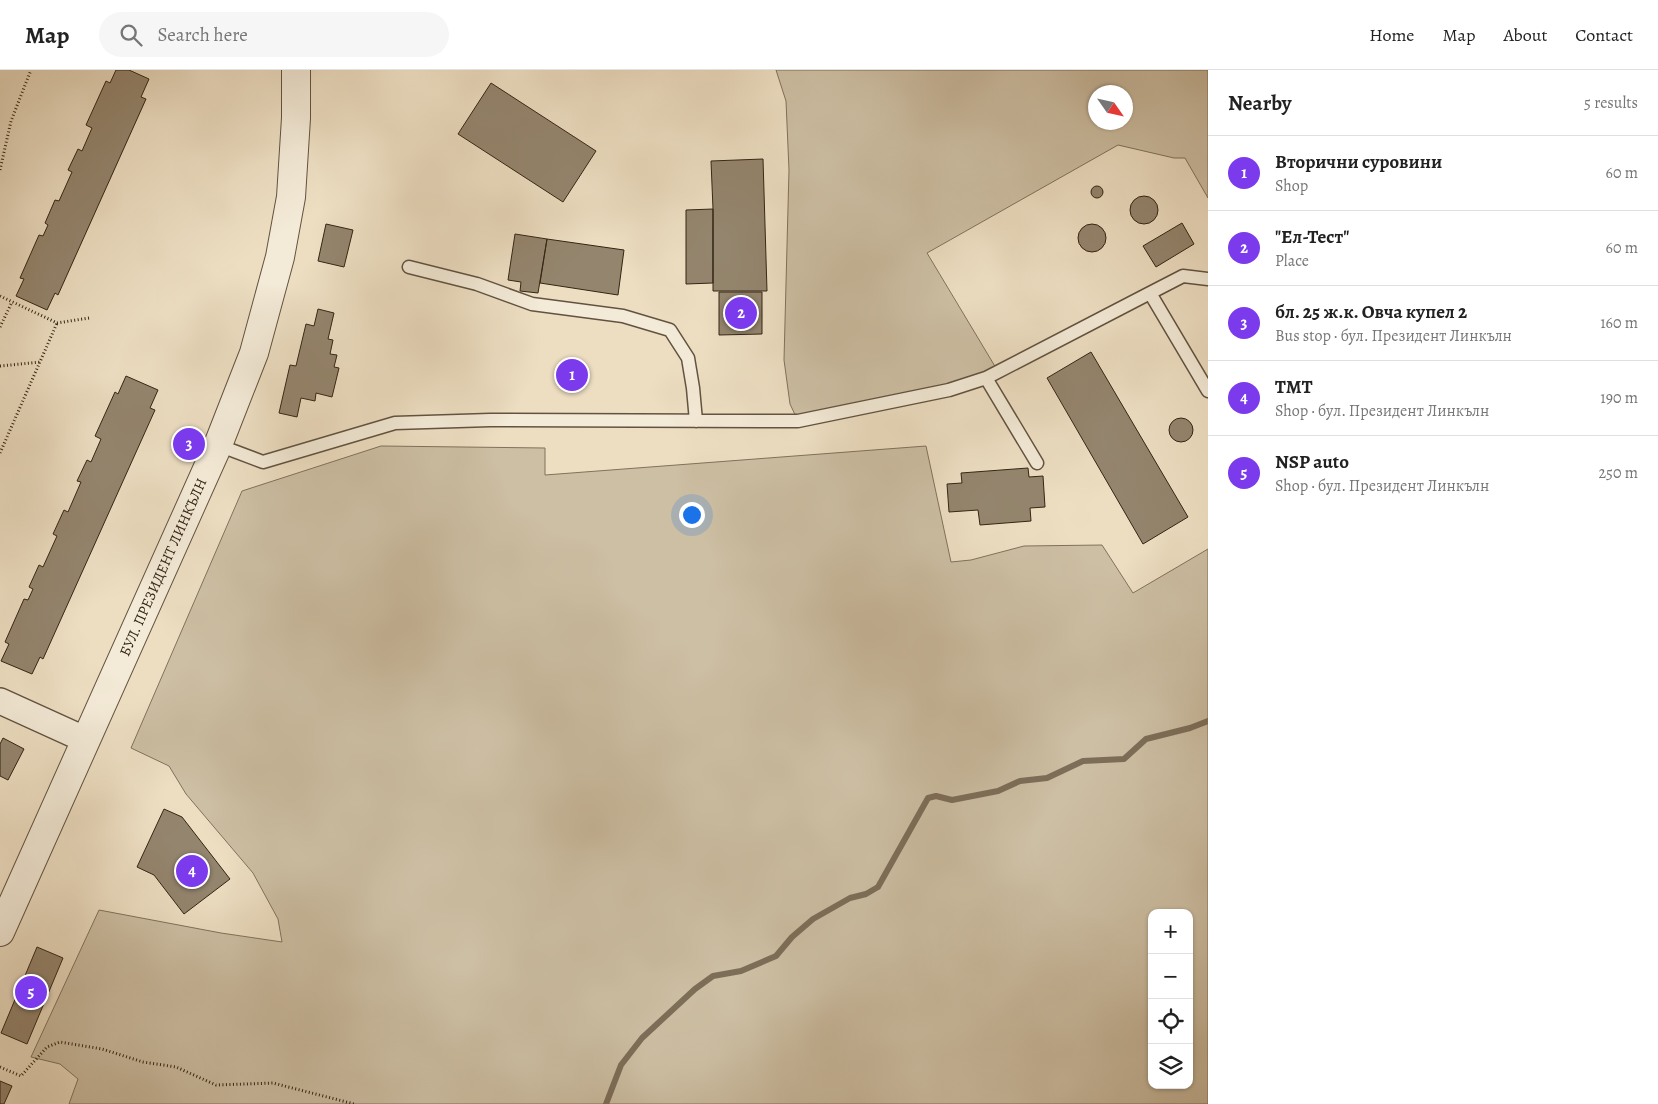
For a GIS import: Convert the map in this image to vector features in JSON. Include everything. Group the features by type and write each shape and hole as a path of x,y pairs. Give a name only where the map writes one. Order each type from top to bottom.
{"street":[{"name":"БУЛ. ПРЕЗИДЕНТ ЛИНКЪЛН","path":"0,932 218,445 254,353 280,257 291,197 296,118 296,70"},
{"path":"0,701 86,740"}],"lane":[{"path":"409,267 477,284 532,304 623,316 670,330 688,358 696,421"},
{"path":"218,445 263,462 395,422 490,420 798,421 949,390 986,378 1183,276 1208,279"},
{"path":"1150,293 1208,391"},
{"path":"986,378 1037,463"}],"path":[{"path":"0,170 11,121 31,70"},
{"path":"0,296 58,323 89,318"},
{"path":"0,327 12,302"},
{"path":"0,454 58,323"},
{"path":"0,366 40,362"},
{"path":"0,1067 21,1076 47,1047 60,1042 102,1049 143,1062 176,1067 216,1085 273,1083 354,1104"}],"shaded area":[{"path":"776,70 1208,70 1208,198 1185,158 1174,158 1118,145 927,253 999,373 798,421 790,404 784,360 789,170 786,101"},
{"path":"381,446 545,448 545,475 926,446 951,562 971,560 1024,546 1102,545 1133,593 1208,549 1208,1104 69,1104 78,1079 60,1064 31,1057 99,910 221,933 282,942 278,919 253,873 186,794 169,766 131,748 242,491"}],"building":[{"path":"116,70 129,70 149,79 141,97 146,99 58,295 55,293 47,310 16,296 24,279 20,278 39,235 43,236 48,225 45,223 55,200 59,201 72,172 68,170 78,149 82,151 92,128 86,125 106,81 110,83"},
{"path":"491,83 596,151 563,202 458,134"},
{"path":"763,159 767,291 713,291 711,161"},
{"path":"1095,186 1099,186 1103,192 1099,198 1095,198 1091,194 1091,190"},
{"path":"1144,196 1154,200 1158,210 1154,220 1144,224 1134,220 1130,210 1134,200"},
{"path":"713,209 713,283 686,284 686,210"},
{"path":"1182,223 1194,244 1156,267 1143,246"},
{"path":"326,224 353,230 344,267 318,261"},
{"path":"1092,224 1102,228 1106,238 1102,248 1092,252 1082,248 1078,238 1082,228"},
{"path":"515,234 547,239 538,293 520,291 521,282 508,280"},
{"path":"547,239 624,250 618,295 540,283"},
{"path":"719,292 762,292 762,334 719,335"},
{"path":"318,309 334,313 328,339 333,340 330,354 337,355 334,367 339,368 332,397 316,393 315,401 301,398 297,417 279,413 290,365 296,366 306,324 314,326"},
{"path":"1091,352 1188,517 1143,544 1047,378"},
{"path":"126,376 158,390 150,408 155,410 43,659 40,657 32,674 1,661 9,644 5,642 24,599 28,600 33,589 29,587 39,565 43,567 57,536 53,534 64,510 68,512 81,482 77,481 87,460 91,462 101,439 95,436 115,392 118,394"},
{"path":"1181,418 1189,422 1193,430 1189,438 1181,442 1173,438 1169,430 1173,422"},
{"path":"1028,468 1029,477 1043,476 1045,507 1030,508 1031,521 980,525 978,510 949,512 947,484 962,483 961,473"},
{"path":"3,738 24,749 8,780 0,776 0,744"},
{"path":"164,809 182,817 230,879 184,914 154,875 137,867"},
{"path":"37,947 63,958 27,1044 1,1033"},
{"path":"0,1081 12,1086 4,1104 0,1104"}],"waterway":[{"path":"606,1104 621,1065 642,1038 695,989 713,976 741,971 776,956 792,937 813,919 850,898 866,894 878,887 928,798 936,796 952,800 998,791 1020,781 1047,778 1083,761 1124,759 1146,739 1190,728 1208,721"}],"place":[{"name":"\"Ел-Тест\"","path":"741,313"},
{"name":"Вторични суровини","path":"572,375"},
{"name":"бл. 25 ж.к. Овча купел 2","path":"189,444"},
{"name":"TMT","path":"192,871"},
{"name":"NSP auto","path":"31,992"}]}
